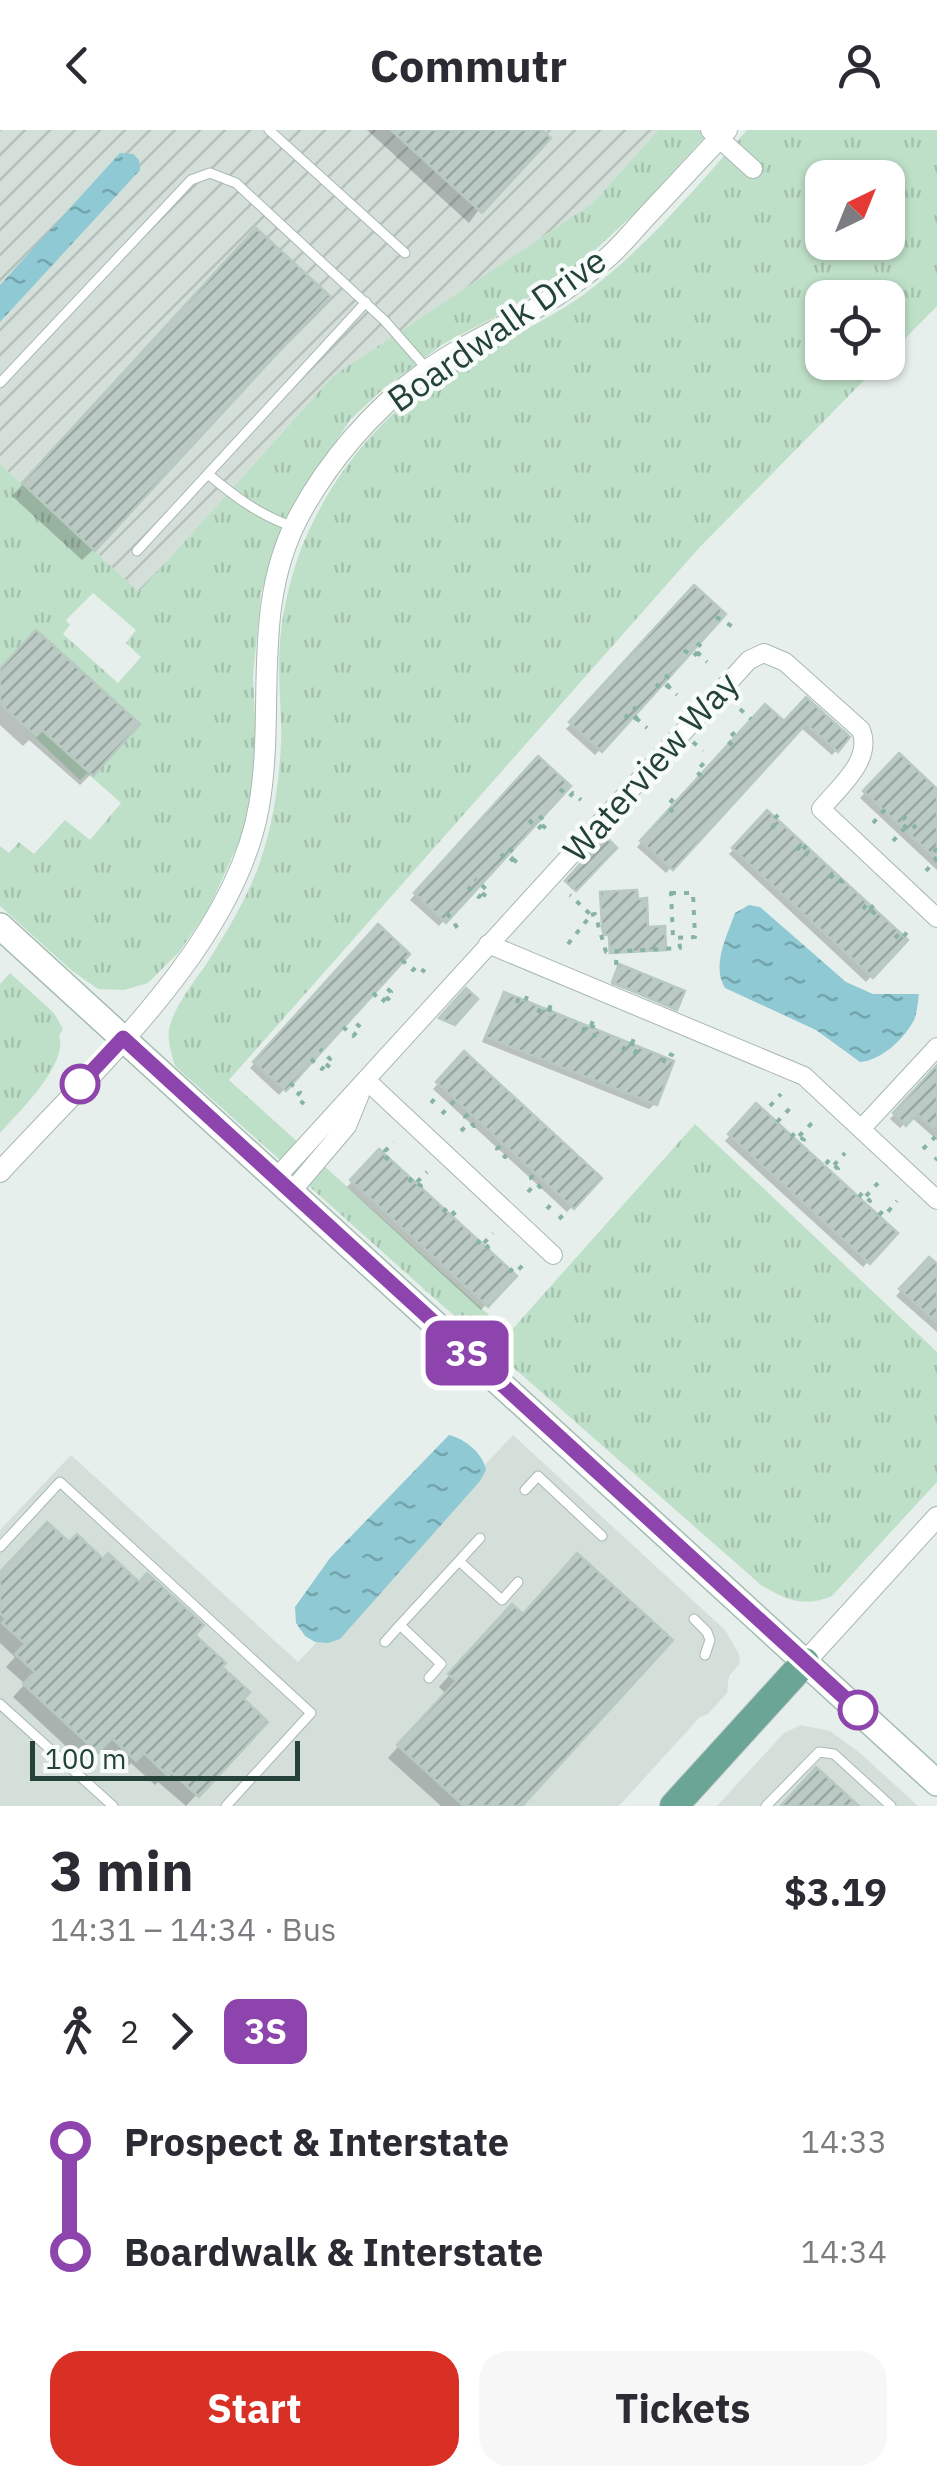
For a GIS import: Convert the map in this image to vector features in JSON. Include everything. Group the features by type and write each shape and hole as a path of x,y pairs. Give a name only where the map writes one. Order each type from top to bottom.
{"main road":[{"path":"0,926 937,1783"},
{"path":"674,1806 805,1662"}],"street":[{"path":"719,133 753,169"},
{"name":"Boardwalk Drive","path":"0,1172 123,1038 207,934 244,864 264,774 264,664 269,604 294,527 329,469 386,404 428,370 558,295 608,258 719,133"},
{"name":"Waterview Way","path":"284,1184 366,1080 488,944 748,660 764,653 786,662 860,730 866,742 862,756 821,808 937,918"},
{"path":"488,944 792,1069 937,1200"},
{"path":"860,1129 937,1047"},
{"path":"366,1080 553,1254"},
{"path":"805,1662 937,1517"}],"lane":[{"path":"269,130 405,253"},
{"path":"0,382 191,180 210,172 236,183 366,302 428,370"},
{"path":"137,552 366,302"},
{"path":"208,474 234,497 273,520 294,527"},
{"path":"525,1490 538,1476 602,1536"},
{"path":"0,1547 60,1482 311,1714 226,1806"},
{"path":"385,1642 480,1538"},
{"path":"459,1560 502,1600 518,1582"},
{"path":"694,1619 710,1640 705,1655"},
{"path":"400,1626 441,1664 428,1678"},
{"path":"0,1704 113,1806"},
{"path":"766,1806 819,1752 834,1754 890,1806"}],"path":[{"path":"716,617 737,629"},
{"path":"684,650 692,657 702,647 693,640"},
{"path":"697,652 708,662"},
{"path":"656,684 663,690 672,680 664,674"},
{"path":"667,686 678,695"},
{"path":"625,715 632,722 640,713 632,706"},
{"path":"740,710 751,719"},
{"path":"636,718 647,728"},
{"path":"722,729 730,737"},
{"path":"732,744 728,740 735,732 740,737"},
{"path":"692,762 699,768"},
{"path":"701,776 696,772 699,768 704,764 708,768"},
{"path":"560,789 581,800"},
{"path":"662,795 670,802"},
{"path":"673,812 667,806 674,798 679,802"},
{"path":"874,822 888,806"},
{"path":"529,820 538,829 545,822 536,812"},
{"path":"772,828 780,812"},
{"path":"906,816 900,822 910,832 916,825"},
{"path":"542,825 551,833"},
{"path":"893,841 906,828"},
{"path":"804,857 807,853 800,850 811,840"},
{"path":"501,854 510,862 516,855 507,846"},
{"path":"926,871 937,859 931,855 937,848"},
{"path":"513,859 521,866"},
{"path":"838,878 844,871"},
{"path":"830,878 834,874 842,882 839,886"},
{"path":"468,886 479,896 486,889 475,879"},
{"path":"482,892 491,900"},
{"path":"693,892 695,937 679,938 673,938 671,893 693,892"},
{"path":"570,894 595,914 606,952 680,948 679,938"},
{"path":"870,909 878,901"},
{"path":"863,909 866,906 874,913 870,916"},
{"path":"446,912 461,933"},
{"path":"568,944 592,915"},
{"path":"895,938 900,933 903,937 909,930"},
{"path":"616,965 618,951"},
{"path":"402,960 413,970 417,966 424,972"},
{"path":"372,993 382,1002 391,992 381,983"},
{"path":"516,1002 520,996 526,999 530,989"},
{"path":"386,997 394,1005"},
{"path":"548,1010 553,998"},
{"path":"538,1013 541,1007 553,1012 550,1018"},
{"path":"591,1026 595,1016"},
{"path":"343,1026 353,1036 361,1028 351,1018"},
{"path":"583,1032 586,1024 598,1028 594,1037"},
{"path":"357,1032 364,1038"},
{"path":"632,1044 636,1032"},
{"path":"623,1050 626,1042 638,1046 634,1056"},
{"path":"664,1062 667,1053 672,1055 676,1048"},
{"path":"311,1059 322,1068 326,1064 330,1059 320,1050"},
{"path":"326,1064 334,1071"},
{"path":"290,1083 300,1092 296,1097 304,1104"},
{"path":"770,1106 781,1094"},
{"path":"430,1103 438,1096"},
{"path":"442,1114 456,1099"},
{"path":"777,1122 794,1106"},
{"path":"468,1114 465,1117 474,1126 478,1122"},
{"path":"461,1131 470,1122"},
{"path":"800,1136 812,1123"},
{"path":"791,1137 795,1132 800,1136 804,1140 800,1145"},
{"path":"923,1149 934,1136"},
{"path":"385,1160 390,1155 386,1151 394,1142"},
{"path":"494,1161 505,1154 497,1149 500,1146"},
{"path":"834,1164 845,1153"},
{"path":"826,1164 830,1160 834,1164 838,1169 834,1173"},
{"path":"418,1182 427,1172"},
{"path":"534,1175 531,1178 540,1187 544,1184"},
{"path":"409,1182 412,1178 418,1182 418,1190"},
{"path":"528,1192 536,1182"},
{"path":"866,1205 870,1201 862,1197 878,1183"},
{"path":"547,1209 554,1201"},
{"path":"879,1215 883,1211 886,1214 898,1201"},
{"path":"452,1211 460,1202"},
{"path":"443,1212 448,1207 456,1216 452,1220"},
{"path":"558,1219 564,1214"},
{"path":"484,1243 493,1233"},
{"path":"477,1244 480,1240 484,1243 488,1247 485,1251"},
{"path":"509,1272 514,1268 518,1271 526,1262"}],"shaded area":[{"path":"0,130 658,130 593,203 333,376 139,592 0,464"},
{"path":"513,1435 725,1630 739,1654 740,1663 729,1676 727,1693 619,1806 0,1806 0,1530 71,1455 298,1662"},
{"path":"801,1725 830,1731 918,1806 717,1806 784,1733"}],"green space":[{"path":"658,130 711,130 637,211 581,263 516,306 443,344 383,389 350,420 287,516 261,592 253,677 256,741 242,835 208,910 179,952 148,983 124,990 98,989 0,906 0,846 9,853 19,842 34,854 65,820 90,840 121,803 87,773 80,780 0,704 36,736 42,730 93,776 140,723 36,630 0,669 0,464 139,592 333,376 593,203","holes":["93,593 136,630 126,643 141,657 118,683 63,634 70,625 66,620"]},
{"path":"747,130 937,130 937,306 905,339 905,280 805,280 805,380 864,380 699,548 229,1080 509,1333 695,1124 937,1352 937,1482 832,1596 803,1602 761,1585 425,1290 175,1066 169,1038 175,1012 236,914 265,848 280,758 279,652 285,607 301,549 328,494 364,445 406,402 456,367 587,292 690,194"},
{"path":"10,973 54,1013 63,1029 57,1060 49,1074 0,1133 0,984"}],"water":[{"path":"120,153 133,154 139,160 140,170 0,322 0,285"},
{"path":"749,905 760,907 846,982 873,994 919,994 915,1017 904,1034 884,1053 860,1062 816,1030 725,988 720,970 722,951 735,913"},
{"path":"449,1435 467,1443 481,1458 486,1470 480,1481 340,1639 315,1642 305,1636 296,1623 295,1607 330,1558"}],"building":[{"path":"391,130 542,130 551,138 482,213"},
{"path":"256,228 330,296 95,551 22,483"},
{"path":"694,585 726,614 602,752 569,722"},
{"path":"36,630 140,724 93,776 42,730 36,736 0,704 0,669"},
{"path":"806,697 850,737 838,752 806,724 673,870 640,841 765,704 784,721"},
{"path":"899,753 937,789 937,860 863,791"},
{"path":"538,756 571,786 446,923 414,893"},
{"path":"767,810 908,940 873,978 732,848"},
{"path":"605,836 617,848 576,891 565,881"},
{"path":"637,890 638,899 647,898 648,927 665,926 666,950 610,953 609,935 605,935 602,925 600,892"},
{"path":"378,924 410,954 286,1091 253,1062"},
{"path":"619,964 685,991 677,1010 612,982"},
{"path":"466,988 478,999 455,1025 439,1018"},
{"path":"504,992 674,1061 657,1105 486,1037"},
{"path":"464,1051 602,1178 574,1209 436,1082"},
{"path":"937,1065 937,1132 917,1114 906,1126 893,1113"},
{"path":"756,1103 898,1233 870,1264 728,1134"},
{"path":"379,1149 517,1276 488,1307 350,1180"},
{"path":"929,1257 937,1264 937,1323 899,1289"},
{"path":"47,1522 69,1542 77,1534 103,1559 108,1553 139,1582 147,1573 204,1625 195,1635 226,1663 222,1667 250,1692 244,1699 268,1722 199,1797 144,1753 136,1761 112,1738 98,1753 23,1684 35,1672 15,1654 25,1644 2,1623 6,1619 0,1613 0,1572"},
{"path":"577,1553 673,1640 522,1806 464,1806 397,1745 456,1681 448,1674 512,1604 523,1614"},
{"path":"816,1767 859,1806 781,1806"}],"bus line":[{"name":"3S","path":"80,1084 123,1038 858,1710"}]}
